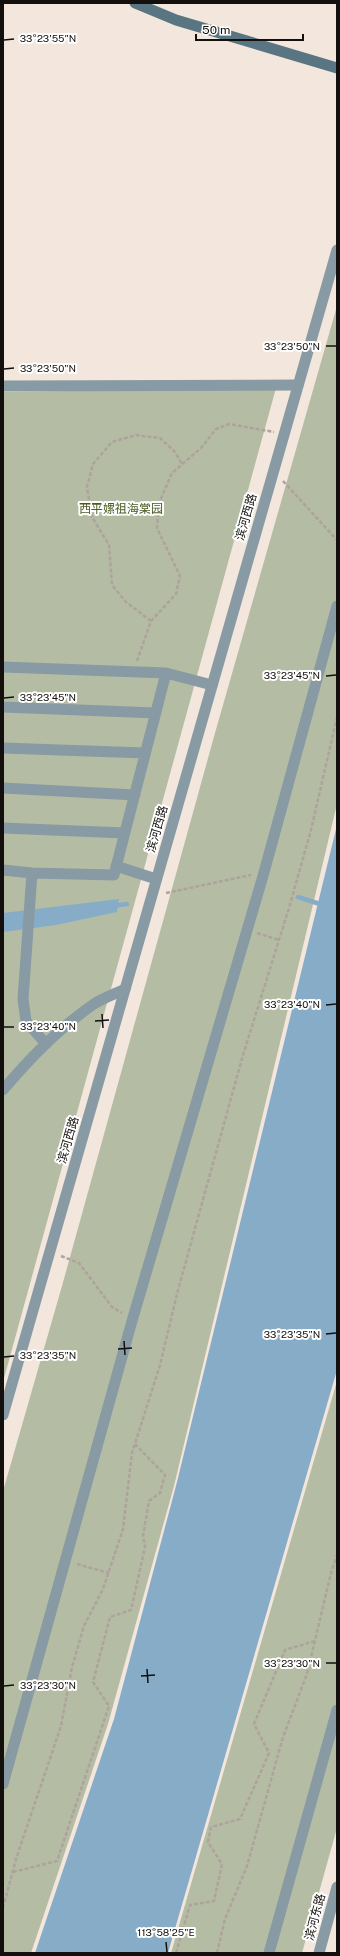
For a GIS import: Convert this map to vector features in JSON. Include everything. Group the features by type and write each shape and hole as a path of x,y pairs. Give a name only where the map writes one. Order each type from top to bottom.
{"main road":[{"path":"135,3 176,20 337,68"}],"street":[{"name":"滨河西路","path":"3,1415 337,250"},
{"path":"3,386 298,385"},
{"path":"3,1784 132,1321 263,876 337,606"},
{"path":"3,666 166,673 212,685"},
{"path":"3,870 32,873 114,875 166,673"},
{"path":"3,707 156,713"},
{"path":"3,748 145,753"},
{"path":"3,788 135,794"},
{"path":"3,828 125,833"},
{"path":"116,866 156,879"},
{"path":"32,873 23,999 26,1021 46,1044"},
{"path":"3,1090 46,1044 95,1003 125,989"},
{"path":"269,1953 337,1710"},
{"name":"滨河东路","path":"319,1953 337,1887"}],"path":[{"path":"133,672 151,621 176,594 180,576 157,528 159,503 172,473 201,448 216,429 229,424 284,434"},
{"path":"151,621 126,602 112,585 109,545 92,517 87,487 93,464 112,442 136,435 160,438 175,452 182,464"},
{"path":"273,470 337,540"},
{"path":"3,1908 13,1872 61,1726 72,1667 84,1626 103,1589 123,1529 132,1453 160,1365 178,1290 243,1055 311,830 337,716"},
{"path":"152,896 249,875 263,876"},
{"path":"247,929 279,940"},
{"path":"50,1252 79,1263 112,1307 132,1321"},
{"path":"13,1872 57,1861 109,1706 93,1682 110,1617 131,1610 145,1547 143,1536 149,1500 160,1493 165,1475 135,1444"},
{"path":"217,1953 226,1919 247,1866 281,1744 307,1674 331,1573 337,1555"},
{"path":"65,1560 109,1573"},
{"path":"176,1953 190,1905 214,1901 222,1864 208,1842 211,1827 240,1819 269,1753 254,1724 285,1650 315,1641"}],"green space":[{"path":"337,306 337,804 174,1486 108,1724 31,1953 3,1953 3,1491 62,1286 215,733"},
{"name":"西平嫘祖海棠园","path":"276,388 3,1382 3,392"},
{"path":"337,1381 337,1828 302,1953 171,1953"}],"water":[{"path":"337,825 337,1370 168,1953 35,1953 114,1719 177,1482"},
{"path":"119,899 117,912 56,925 3,932 3,913"}],"waterway":[{"path":"298,897 323,905"},
{"path":"112,906 127,904"}]}
